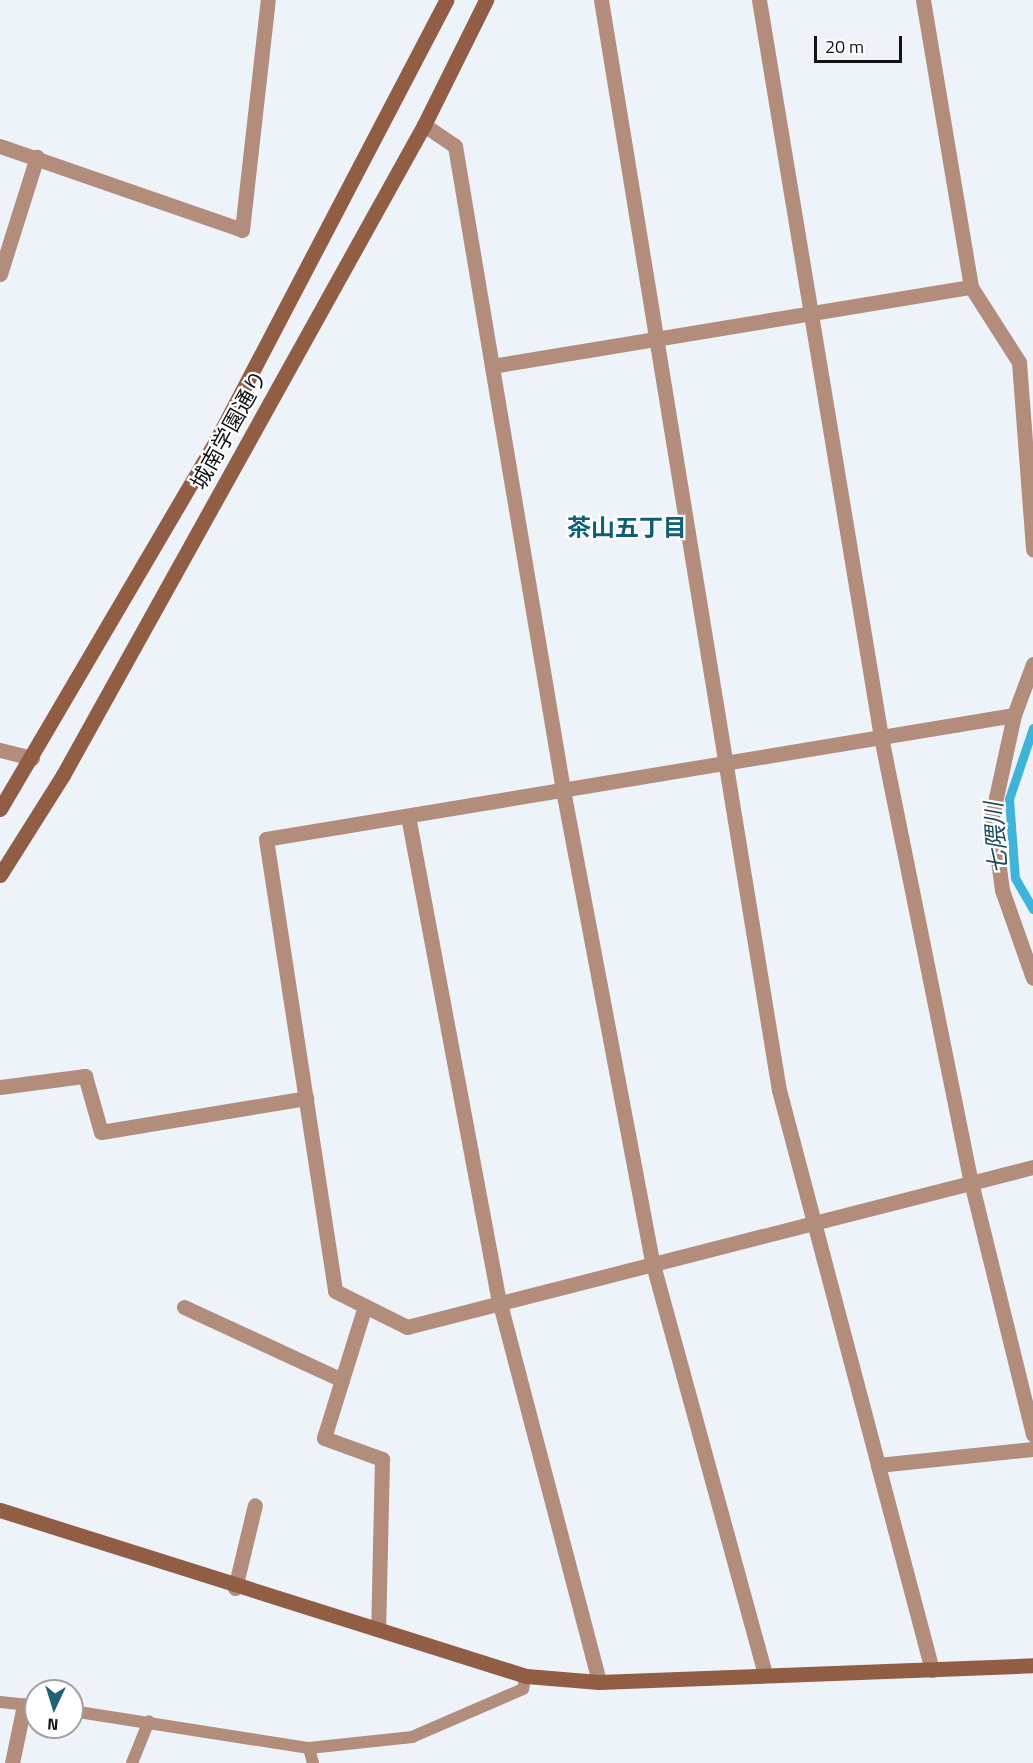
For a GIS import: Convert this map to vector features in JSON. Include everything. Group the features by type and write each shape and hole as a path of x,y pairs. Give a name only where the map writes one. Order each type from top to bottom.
{"street":[{"path":"0,146 242,230 268,0"},
{"name":"城南学園通り","path":"0,809 32,758 218,437 446,0"},
{"name":"城南学園通り","path":"0,875 63,775 424,125 486,0"},
{"path":"601,0 652,340 779,1090 932,1670"},
{"path":"759,0 814,313 881,737 971,1182 1033,1434"},
{"path":"923,0 971,287 1019,362 1033,549"},
{"path":"424,125 455,146 563,790 652,1262 765,1674"},
{"path":"0,274 37,158"},
{"path":"492,366 971,287"},
{"path":"1033,664 1014,715 992,816 1002,890 1033,978"},
{"path":"1014,715 266,839 335,1291 407,1327 500,1300 1033,1167"},
{"path":"0,750 32,758"},
{"path":"408,816 500,1300 599,1682"},
{"path":"0,1087 86,1076 100,1132 306,1098"},
{"path":"365,1306 324,1438 382,1458 378,1629"},
{"path":"184,1307 342,1380"},
{"path":"878,1465 1033,1449"},
{"path":"235,1588 255,1505"},
{"path":"0,1510 235,1588 378,1629 526,1676 599,1682 1033,1665"},
{"path":"12,1763 24,1724"}],"lane":[{"path":"84,1713 309,1748 411,1737 523,1689 526,1676"},
{"path":"0,1702 24,1704"},
{"path":"132,1763 148,1721"},
{"path":"309,1748 313,1763"}],"waterway":[{"name":"七隈川","path":"1033,728 1009,799 1015,878 1033,909"}],"district":[{"name":"茶山五丁目","path":"627,528"}]}
